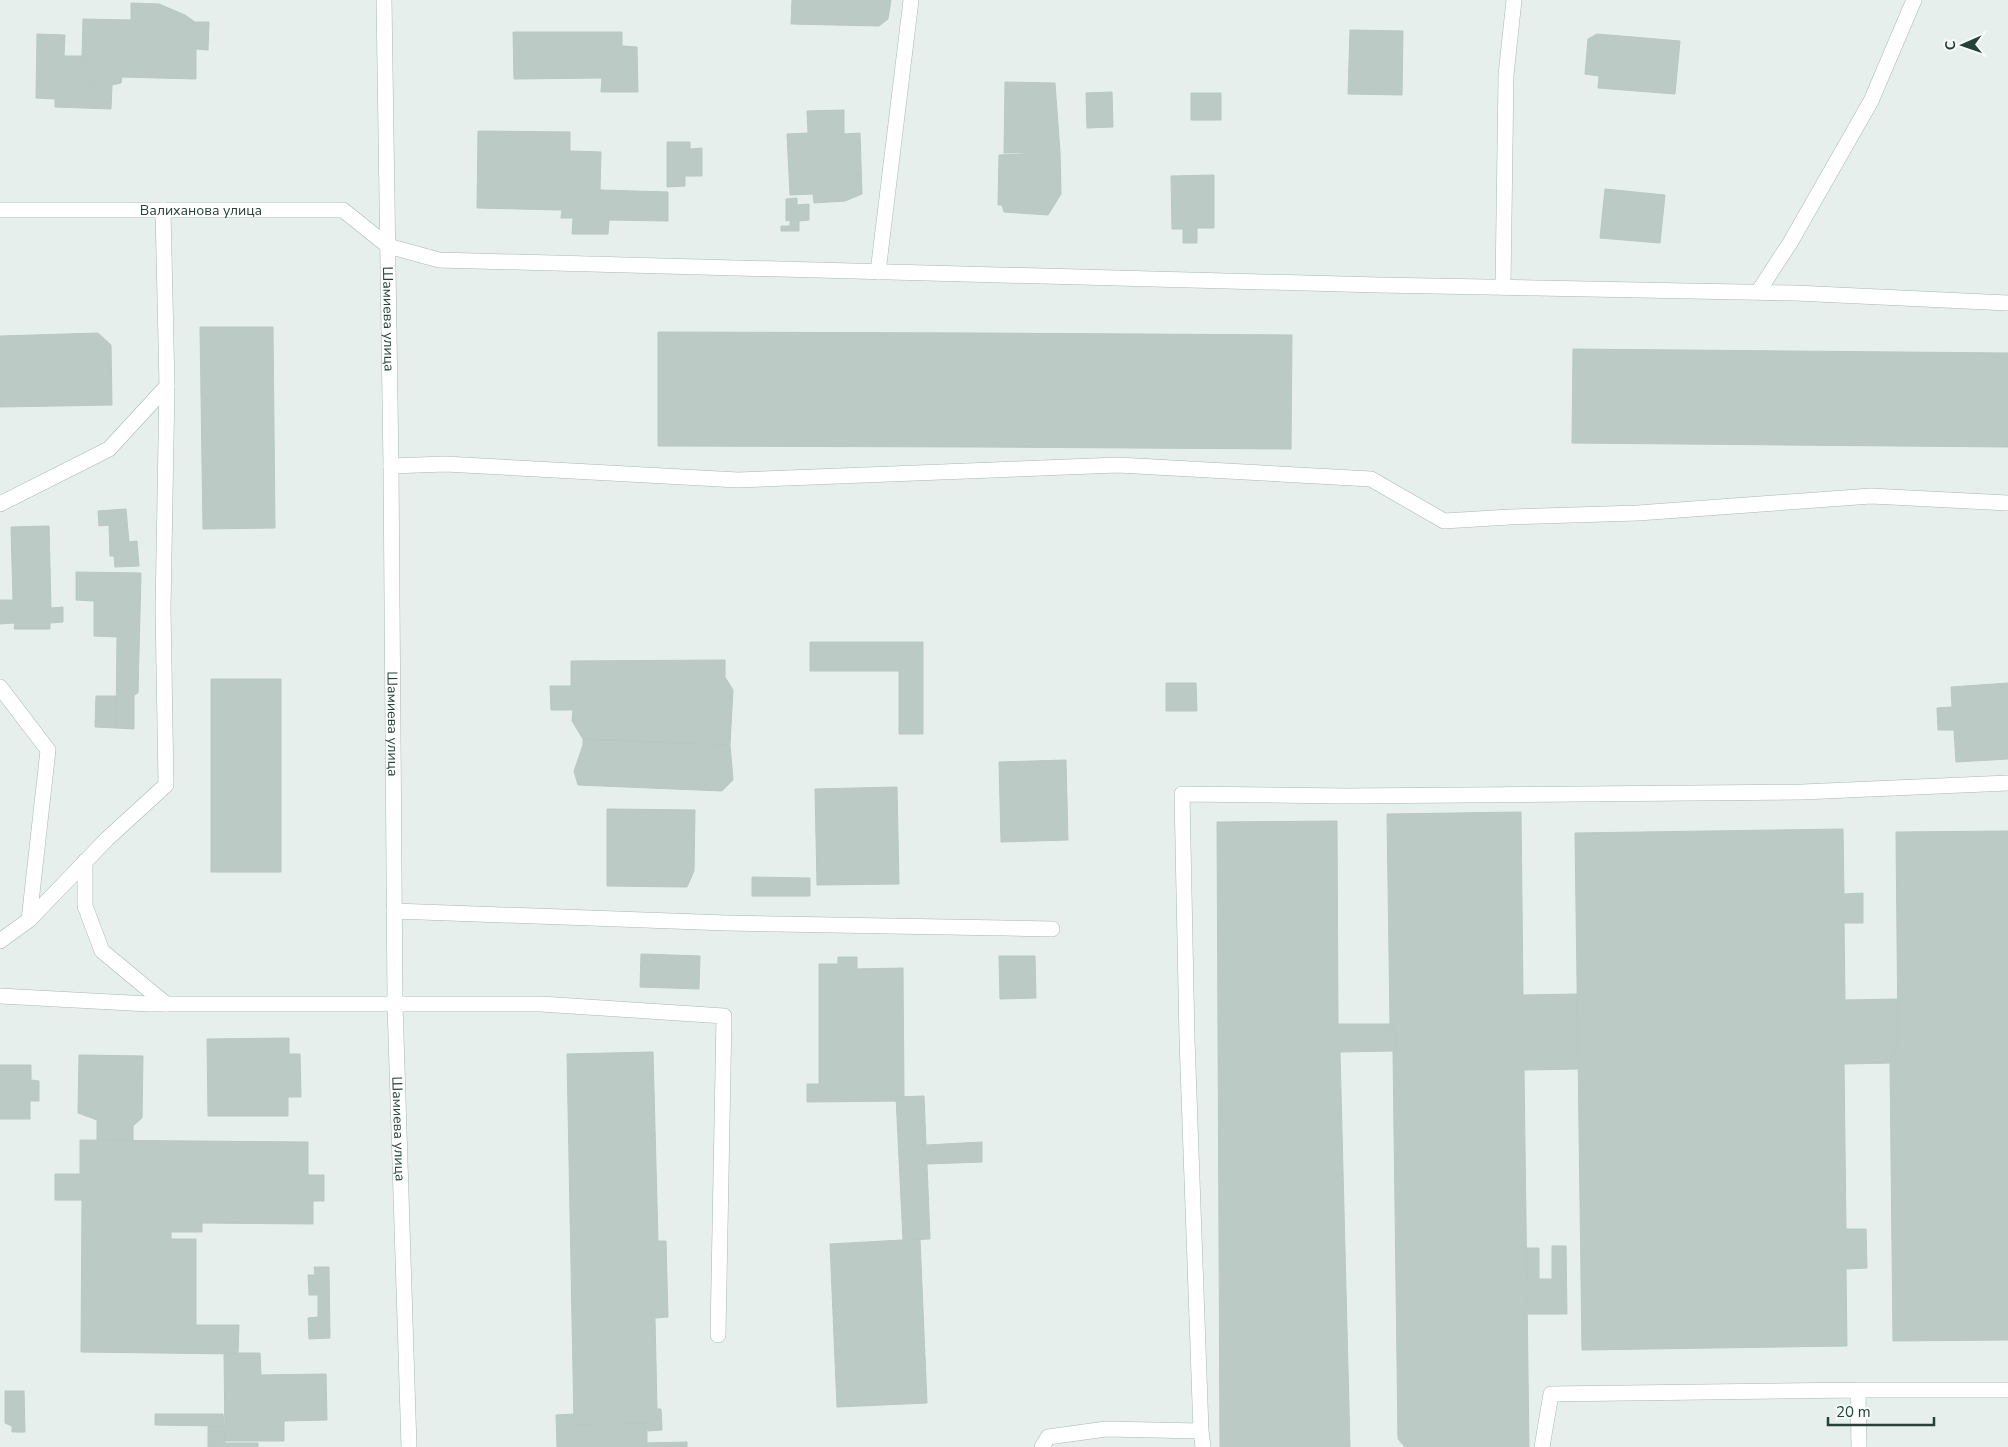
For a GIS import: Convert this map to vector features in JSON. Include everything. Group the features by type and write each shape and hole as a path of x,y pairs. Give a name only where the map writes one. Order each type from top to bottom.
{"street":[{"name":"Шамиева улица","path":"384,0 391,466 395,1004 408,1447"},
{"path":"878,272 912,0"},
{"path":"1503,287 1506,75 1514,0"},
{"path":"1758,292 1790,243 1871,101 1914,0"},
{"name":"Валиханова улица","path":"0,210 343,210 388,246"},
{"path":"0,941 29,920 85,861 166,785 163,609 167,386 163,210"},
{"path":"388,246 439,260 1758,292 2008,302"},
{"path":"0,504 109,449 167,386"},
{"path":"391,466 445,464 738,480 1127,465 1371,479 1444,521 1638,513 1871,496 2008,503"},
{"path":"0,687 48,750 29,920"},
{"path":"1203,1447 1200,1431 1187,1039 1182,794 1346,796 1802,792 2008,783"},
{"path":"85,861 85,906 102,951 166,1004"},
{"path":"394,910 727,923 1052,929"},
{"path":"0,996 166,1004 541,1004 724,1016 718,1335"},
{"path":"1858,1390 1859,1447"},
{"path":"1542,1447 1551,1394 2008,1390"},
{"path":"1042,1447 1048,1437 1106,1429 1200,1431"}],"building":[{"path":"792,0 891,0 888,19 879,26 791,24"},
{"path":"131,3 159,4 185,15 195,22 209,22 208,50 196,49 196,79 122,77 121,83 88,85 88,59 82,56 83,19 131,20"},
{"path":"1350,30 1403,31 1402,95 1348,94"},
{"path":"513,32 622,32 622,46 637,47 638,92 601,92 602,78 514,79"},
{"path":"37,34 65,35 64,56 82,56 88,59 88,85 112,85 111,109 55,107 55,99 36,98"},
{"path":"1597,34 1680,41 1675,94 1598,88 1599,76 1585,74 1588,39"},
{"path":"1005,82 1055,83 1060,152 1004,153"},
{"path":"1112,92 1113,127 1087,128 1086,93"},
{"path":"1191,93 1221,93 1221,120 1191,120"},
{"path":"844,110 844,134 860,133 862,194 845,201 814,203 813,194 790,195 787,134 808,133 807,111"},
{"path":"478,131 570,132 570,151 601,152 600,190 668,192 668,221 609,220 608,234 572,234 573,218 561,218 562,210 477,208"},
{"path":"667,142 690,142 690,149 702,148 702,176 685,176 685,186 667,187"},
{"path":"1060,152 1061,194 1048,215 1004,212 1002,205 998,205 999,155"},
{"path":"1214,175 1214,228 1197,228 1197,243 1183,243 1183,229 1172,229 1171,176"},
{"path":"1605,189 1665,195 1660,243 1600,238"},
{"path":"797,198 797,205 809,204 809,220 799,221 799,231 781,231 781,226 790,226 790,220 786,221 786,199"},
{"path":"200,327 273,327 275,528 203,529"},
{"path":"658,332 978,333 978,447 658,446"},
{"path":"98,333 111,345 112,405 0,407 0,336"},
{"path":"978,333 1292,335 1291,449 978,447"},
{"path":"1573,349 2008,353 2008,447 1572,443"},
{"path":"126,509 129,542 137,541 139,566 115,567 114,556 110,556 109,525 99,526 98,511"},
{"path":"49,526 51,608 63,607 63,622 50,623 50,629 14,629 15,623 0,624 0,600 13,600 11,527"},
{"path":"76,572 141,573 138,693 134,695 134,729 116,728 117,637 94,636 94,601 76,600"},
{"path":"810,642 923,642 923,734 899,734 899,671 810,671"},
{"path":"725,660 725,677 733,690 730,745 583,739 572,721 573,710 551,710 550,686 571,686 571,661"},
{"path":"211,679 281,679 281,872 211,872"},
{"path":"1166,683 1196,683 1197,711 1166,711"},
{"path":"2008,683 2008,759 1956,762 1954,730 1938,730 1937,708 1952,707 1951,687"},
{"path":"96,696 116,696 116,728 95,727"},
{"path":"583,739 730,745 733,780 722,791 578,785 574,771 583,745"},
{"path":"1066,760 1068,840 1001,842 999,762"},
{"path":"897,787 899,884 817,885 815,789"},
{"path":"607,809 695,810 694,871 687,887 607,886"},
{"path":"1521,812 1523,995 1577,994 1578,1069 1524,1070 1529,1447 1405,1447 1398,1439 1393,1051 1397,1038 1390,1024 1387,814"},
{"path":"1337,821 1338,1024 1390,1024 1397,1038 1393,1051 1340,1052 1350,1447 1220,1447 1217,822"},
{"path":"1843,829 1844,894 1863,893 1863,923 1844,923 1845,1000 1898,999 1898,1039 1890,1063 1844,1064 1846,1229 1866,1229 1867,1268 1846,1269 1847,1346 1582,1350 1575,833"},
{"path":"2008,831 2008,1340 1893,1341 1890,1063 1898,1039 1896,832"},
{"path":"752,877 810,878 810,896 752,896"},
{"path":"641,954 700,956 699,989 640,987"},
{"path":"999,956 1035,956 1036,998 1000,999"},
{"path":"838,957 857,957 857,969 903,968 904,1097 896,1097 897,1101 807,1102 807,1084 819,1084 819,964 838,964"},
{"path":"289,1038 289,1054 300,1054 301,1097 288,1097 288,1116 208,1116 207,1039"},
{"path":"653,1052 658,1241 666,1241 668,1317 655,1318 657,1409 661,1409 662,1430 648,1431 647,1423 574,1425 567,1054"},
{"path":"79,1055 143,1056 142,1118 133,1126 133,1140 97,1140 97,1120 78,1113"},
{"path":"0,1065 31,1065 31,1080 39,1081 39,1101 30,1101 30,1119 0,1119"},
{"path":"924,1096 926,1145 982,1142 982,1162 927,1164 930,1239 903,1240 896,1097"},
{"path":"80,1140 308,1142 308,1175 324,1175 324,1201 313,1201 313,1224 202,1223 202,1232 171,1232 171,1239 196,1239 196,1325 239,1325 238,1354 81,1352 82,1200 55,1200 55,1174 80,1174"},
{"path":"920,1239 927,1403 837,1407 830,1244"},
{"path":"1552,1246 1566,1246 1567,1314 1528,1314 1526,1248 1539,1248 1539,1279 1552,1279"},
{"path":"314,1267 329,1267 330,1338 309,1339 308,1318 318,1317 318,1295 309,1295 308,1275 315,1275"},
{"path":"224,1353 260,1353 261,1375 326,1374 327,1420 284,1421 284,1441 225,1441"},
{"path":"5,1391 24,1391 25,1432 12,1432 12,1426 5,1423"},
{"path":"155,1414 223,1414 224,1426 155,1425"},
{"path":"574,1414 574,1425 647,1423 647,1443 687,1442 687,1447 557,1447 556,1415"},
{"path":"208,1426 224,1426 225,1443 258,1443 258,1447 208,1447"}]}
